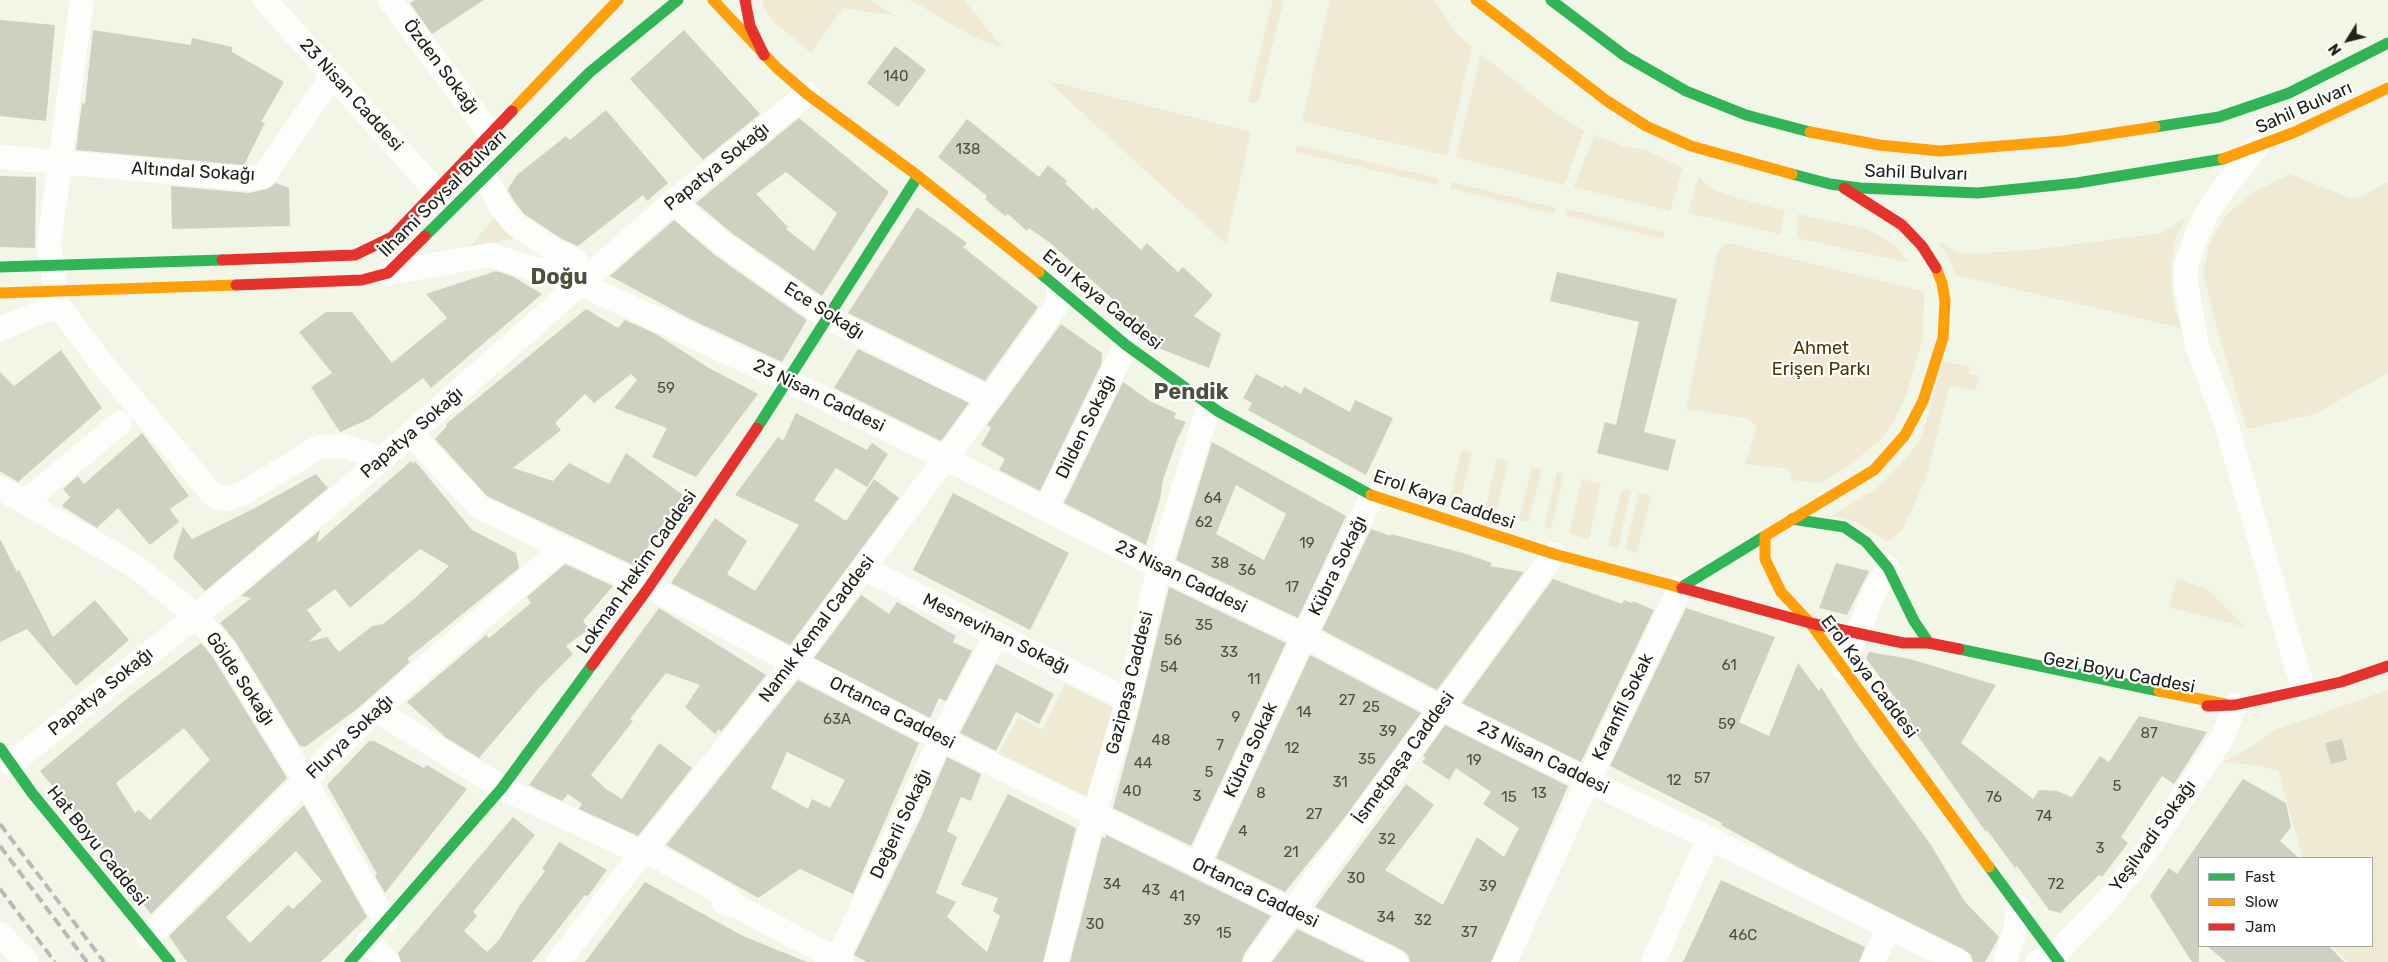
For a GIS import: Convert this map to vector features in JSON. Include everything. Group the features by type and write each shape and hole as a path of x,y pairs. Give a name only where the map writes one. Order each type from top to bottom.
{"main road":[{"name":"İlhami Soysal Bulvarı","path":"0,266 355,255 392,237 618,0"},
{"name":"İlhami Soysal Bulvarı","path":"0,293 62,298 362,280 388,273 590,72 678,0"},
{"name":"Erol Kaya Caddesi","path":"713,0 764,55 807,94 918,176 1058,286 1126,345 1209,406 1372,496 1554,554 1810,623 2018,907 2050,960"},
{"path":"745,0 750,26 764,55"},
{"name":"Sahil Bulvarı","path":"1476,0 1570,73 1646,126 1691,146 1752,164 1841,186 1978,193 2077,183 2228,158 2332,116 2388,88"},
{"name":"Sahil Bulvarı","path":"1551,0 1625,56 1657,75 1686,91 1746,115 1830,137 1879,145 1940,151 2064,141 2219,116 2289,93 2388,43"},
{"name":"Lokman Hekim Caddesi","path":"350,962 502,788 649,587 918,176"},
{"path":"1680,588 1874,470 1895,449 1905,435 1923,401 1943,338 1945,300 1936,266 1922,246 1902,225 1841,186"},
{"path":"1792,520 1822,522 1844,527 1866,542 1888,568 1914,621 1929,643"},
{"path":"1765,536 1765,559 1772,578 1789,602 1810,623 1903,644 1929,643 2125,685 2230,704"},
{"name":"Gezi Boyu Caddesi","path":"1903,644 1930,655 2038,676 2136,698 2196,706 2230,704 2341,682 2388,666"},
{"name":"Hat Boyu Caddesi","path":"5,756 148,937 170,962"}],"street":[{"path":"82,0 49,244 62,298 99,360 214,496 226,500 242,494 320,447 342,446 383,459"},
{"name":"23 Nisan Caddesi","path":"265,0 436,191"},
{"name":"Özden Sokağı","path":"390,0 491,135"},
{"name":"Altındal Sokağı","path":"0,157 250,179 264,176 333,75"},
{"name":"Papatya Sokağı","path":"5,756 196,616 383,459 573,281 807,94"},
{"path":"2256,148 2207,213 2197,234 2186,266 2186,284 2197,345 2225,420 2303,689"},
{"path":"486,178 500,207 515,224 555,251 575,260 573,281"},
{"name":"Ece Sokağı","path":"675,200 690,217 725,244 827,317 940,375 990,398"},
{"name":"23 Nisan Caddesi","path":"388,273 491,255 573,281 790,371 945,458 1160,567 1304,636 1441,708 1958,962"},
{"name":"Namık Kemal Caddesi","path":"558,962 642,853 794,663 1055,308 1059,296 1058,286"},
{"path":"0,329 62,298"},
{"name":"Dilden Sokağı","path":"1046,509 1126,345"},
{"name":"Gazipaşa Caddesi","path":"1056,962 1094,814 1128,700 1160,567 1209,406"},
{"path":"25,502 120,423"},
{"name":"Ortanca Caddesi","path":"411,434 480,507 563,548 649,587 941,739 1396,962"},
{"name":"Gölde Sokağı","path":"0,488 134,566 196,616 224,648 305,780 385,921"},
{"name":"Kübra Sokağı","path":"1304,636 1372,496"},
{"name":"Flurya Sokağı","path":"148,937 376,710 563,548"},
{"name":"İsmetpaşa Caddesi","path":"1255,962 1554,554"},
{"name":"Mesnevihan Sokağı","path":"863,568 1128,700"},
{"path":"1844,669 1845,655 1858,633 1872,599 1888,568"},
{"name":"Karanfil Sokak","path":"1505,962 1588,781 1680,588"},
{"name":"Değerli Sokağı","path":"838,961 941,739 997,634"},
{"name":"Kübra Sokak","path":"1198,864 1304,636"},
{"name":"Yeşilvadi Sokağı","path":"2050,960 2108,900 2145,854 2222,738 2230,704"},
{"path":"376,710 502,788 642,853 654,865 720,902 738,907 838,961"},
{"path":"1653,962 1709,838"},
{"path":"2005,962 2015,930 2018,907"},
{"path":"1872,962 1888,929"},
{"path":"0,934 27,962"},
{"path":"368,942 388,962"}],"green space":[{"path":"763,0 869,0 896,16 843,8 811,53 774,22 764,8"},
{"path":"911,0 964,0 1003,48 973,37"},
{"path":"1273,0 1284,0 1258,103 1248,102"},
{"path":"1330,0 1434,0 1457,34 1472,47 1447,156 1302,121"},
{"path":"1481,54 1550,109 1584,131 1564,185 1456,157"},
{"path":"1048,81 1251,132 1226,244 1080,111"},
{"path":"1594,135 1626,147 1646,150 1683,168 1670,211 1574,187"},
{"path":"1297,145 1438,178 1437,185 1296,152"},
{"path":"2290,174 2352,199 2360,197 2388,182 2388,373 2315,414 2247,429 2216,325 2203,272 2209,246 2225,216 2252,193"},
{"path":"1699,177 1711,188 1724,194 1785,211 1780,234 1688,213"},
{"path":"1452,182 1556,208 1554,214 1450,188"},
{"path":"1567,209 1664,232 1663,239 1565,215"},
{"path":"1798,214 1867,229 1895,245 1909,263 1797,238"},
{"path":"495,216 517,238 471,246"},
{"path":"2182,219 2185,221 2175,238 2171,267 2172,295 2181,328 1955,275 1949,258 1939,244 1943,243 1957,252 1971,254 2039,249 2163,233"},
{"name":"Ahmet Erişen Parkı","path":"1728,243 1923,291 1923,338 1905,398 1893,423 1880,440 1850,465 1821,483 1791,480 1792,474 1785,468 1745,464 1757,427 1749,419 1686,409 1717,254 1722,246"},
{"path":"1943,361 1969,367 1969,374 1979,376 1975,391 1950,385 1925,481 1902,530 1888,542 1856,522 1832,516 1876,489 1901,464 1921,439"},
{"path":"1462,450 1472,453 1460,501 1450,498"},
{"path":"1497,458 1508,461 1496,513 1485,510"},
{"path":"1532,467 1542,470 1528,522 1519,520"},
{"path":"1557,472 1564,474 1551,529 1544,527"},
{"path":"1582,479 1601,484 1589,539 1569,534"},
{"path":"1622,489 1631,491 1618,548 1608,545"},
{"path":"1639,493 1651,496 1637,553 1625,550"},
{"path":"2177,579 2206,588 2245,627 2169,607"},
{"path":"1065,684 1119,711 1090,804 997,756 1019,717 1042,730"},
{"path":"2388,690 2388,962 2348,962 2334,947 2373,947 2373,857 2303,857 2278,771 2262,766 2223,762 2254,745 2275,730"}],"building":[{"path":"415,0 484,0 432,34 410,3"},
{"path":"0,20 55,25 46,121 0,116"},
{"path":"93,30 191,45 192,38 232,47 232,52 284,82 261,122 265,123 244,165 76,150 82,103 85,104"},
{"path":"684,30 760,114 703,160 630,79"},
{"path":"895,46 926,70 898,107 867,83"},
{"path":"606,110 668,183 647,201 643,195 578,246 562,239 524,214 508,191 517,175 566,136 570,140"},
{"path":"799,118 889,192 822,296 733,234 696,203","holes":["786,172 837,213 814,251 786,229 788,227 756,194"]},
{"path":"967,119 1039,177 1048,165 1067,181 1065,183 1093,210 1096,207 1141,250 1147,243 1178,272 1183,267 1213,295 1194,316 1221,334 1209,368 1156,347 1141,336 1145,328 1049,242 1029,228 1027,231 1008,214 1005,216 985,199 987,196 938,157"},
{"path":"0,176 36,177 35,248 0,247"},
{"path":"276,183 289,188 290,226 172,229 171,186 249,193 267,189"},
{"path":"917,207 967,243 963,247 1038,307 985,381 848,313"},
{"path":"674,220 716,256 807,320 782,362 690,319 610,276"},
{"path":"496,271 512,276 542,294 431,388 423,378 369,419 340,432 311,387 332,373 299,332 326,312 352,312 392,363 447,318 426,294"},
{"path":"1557,272 1677,299 1644,432 1676,440 1668,471 1597,453 1605,422 1616,425 1639,322 1550,301"},
{"path":"586,309 618,328 625,320 656,334 709,368 758,394 696,477 652,457 667,428 614,408 637,380 631,374 594,403 585,394 555,423 561,430 513,468 553,481 569,463 609,484 626,453 683,495 635,566 487,496 435,439 447,426 446,424"},
{"path":"1061,324 1102,353 1102,359 1101,365 1040,491 999,470 1005,459 981,445 991,428 987,425"},
{"path":"858,349 969,403 941,441 834,388"},
{"path":"61,350 102,408 18,482 0,471 0,372 14,386"},
{"path":"1256,374 1283,388 1284,385 1301,394 1304,387 1350,412 1355,400 1393,418 1366,475 1248,410 1252,403 1243,398"},
{"path":"1123,382 1150,401 1176,413 1174,418 1186,422 1177,440 1163,480 1160,499 1146,545 1064,503"},
{"path":"796,413 867,450 872,443 888,454 867,487 836,468 814,500 846,521 874,479 899,498 790,645 671,583 715,518 747,541 727,574 755,591 799,525 735,495 778,437 783,441"},
{"path":"142,433 189,496 170,509 179,522 150,545 118,508 97,528 62,506 70,497 63,489 78,476 84,484"},
{"path":"1212,442 1346,516 1298,618 1176,560","holes":["1236,485 1286,514 1264,560 1216,534"]},
{"path":"411,461 413,464 415,461 472,530 516,553 519,568 407,659 410,662 357,709 305,747 300,746 235,641 220,623 251,598 241,596 320,530 317,543","holes":["420,549 449,566 414,599 383,624 372,626 339,652 327,637 308,642 322,630 307,610 335,589 350,608"]},
{"path":"316,474 328,488 205,591 173,557 183,527 192,539 253,509"},
{"path":"953,493 1069,553 1030,630 913,570"},
{"path":"1371,529 1391,536 1391,534 1463,553 1492,563 1490,566 1524,572 1437,690 1322,630"},
{"path":"0,539 17,572 19,570 53,637 95,600 129,640 76,686 27,629 0,642"},
{"path":"1836,563 1869,571 1847,615 1819,608"},
{"path":"565,564 613,586 583,621 589,629 566,646 573,654 538,689 479,758 445,737 407,702 486,635 489,638 531,603 527,597"},
{"path":"1553,579 1622,604 1624,600 1632,603 1633,601 1654,610 1581,762 1462,703"},
{"path":"1169,587 1286,643 1191,846 1113,808"},
{"path":"861,595 889,614 897,602 956,636 953,642 972,651 946,701 939,698 930,718 814,658"},
{"path":"659,608 766,675 721,732 719,729 715,734 685,707 700,685 666,673 658,683 630,719 633,721 591,775 606,789 622,799 659,743 692,768 638,836 579,809 582,804 568,794 562,801 529,785"},
{"path":"1686,608 1775,637 1739,722 1769,736 1798,663 1819,691 1821,687 1858,745 1931,845 1965,902 1999,937 1985,962 1973,962 1971,955 1965,950 1798,867 1721,825 1722,823 1610,766"},
{"path":"201,643 212,656 287,778 151,914 115,869 88,829 40,771 130,696","holes":["184,728 210,760 150,820 139,810 135,813 116,783"]},
{"path":"1869,652 1910,659 1996,685 1961,743 2033,799 2039,790 2057,791 2072,797 2100,756 2109,762 2139,716 2207,732 2174,784 2162,776 2121,837 2128,843 2102,877 2099,875 2060,913 2049,910 2017,866 2015,868 1987,830 1986,832 1908,722 1910,718 1866,658"},
{"path":"1310,655 1421,713 1342,821 1285,892 1216,858"},
{"path":"996,664 1054,694 1039,724 1016,712 996,751 960,733"},
{"path":"798,680 919,743 853,894 800,869 758,898 666,845","holes":["787,752 845,780 830,808 812,799 808,809 771,788"]},
{"path":"1445,725 1568,786 1491,962 1410,962 1408,955 1402,950 1315,907 1406,784 1434,805 1385,870 1443,905 1477,837 1504,857 1519,828 1483,804 1491,792 1456,768 1449,780 1422,762 1426,758 1423,756"},
{"path":"2342,739 2347,760 2331,764 2325,743"},
{"path":"369,741 374,741 424,768 427,765 467,789 385,893 375,876 377,874 327,785"},
{"path":"947,757 981,774 971,801 961,797 947,831 957,837 936,893 956,902 947,917 987,952 1000,916 993,911 998,898 961,885 1008,794 1076,828 1043,962 867,962 854,955 921,818"},
{"path":"2243,779 2286,803 2291,827 2280,841 2298,857 2198,857 2199,962 2192,962 2150,896 2169,868 2177,874"},
{"path":"304,805 367,917 321,962 187,962 169,936","holes":["296,851 322,881 293,909 288,905 250,943 226,917"]},
{"path":"513,817 535,835 473,912 477,916 464,931 487,952 499,940 520,905 545,871 542,869 559,842 607,870 588,896 585,895 532,962 401,962 398,953"},
{"path":"1106,835 1271,916 1244,954 1242,962 1070,962 1102,837 1105,839"},
{"path":"1721,880 1865,947 1859,962 1683,962"},
{"path":"645,882 743,936 807,962 585,962"},
{"path":"1297,929 1365,962 1272,962"},
{"path":"2208,947 2330,947 2344,962 2226,962"}],"railway":[{"path":"0,824 104,962"},
{"path":"0,846 87,962"},
{"path":"0,889 55,962"}],"traffic: fast":[{"path":"425,236 590,72 678,0"},
{"path":"1551,0 1625,56 1686,91 1746,115 1810,132"},
{"path":"2155,127 2219,117 2289,93 2388,43"},
{"path":"1792,174 1830,184 1860,188 1978,193 2077,183 2223,159"},
{"path":"757,428 918,176"},
{"path":"0,267 222,260"},
{"path":"1039,272 1126,345 1219,412 1371,495"},
{"path":"1792,519 1844,527 1866,542 1888,568 1914,621 1929,643"},
{"path":"1680,588 1765,536"},
{"path":"1959,649 2159,691"},
{"path":"350,962 502,788 592,665"},
{"path":"0,748 32,793 170,962"},
{"path":"1989,867 2059,962"}],"traffic: slow":[{"path":"512,111 618,0"},
{"path":"713,0 777,68 807,94 918,176 1039,272"},
{"path":"1476,0 1607,101 1646,126 1691,146 1792,174"},
{"path":"2223,159 2295,132 2388,88"},
{"path":"1810,132 1879,145 1940,151 2063,141 2155,127"},
{"path":"1765,536 1874,470 1905,435 1923,401 1943,338 1945,301 1942,283 1936,268"},
{"path":"0,293 236,285"},
{"path":"1371,495 1554,554 1682,588"},
{"path":"1765,536 1765,559 1781,592 1810,623 1989,867"},
{"path":"2159,691 2225,704"}],"traffic: jam":[{"path":"745,0 750,26 764,55"},
{"path":"222,260 355,255 392,237 512,111"},
{"path":"1844,188 1902,225 1922,246 1936,268"},
{"path":"236,285 362,280 388,273 425,236"},
{"path":"592,665 649,587 757,428"},
{"path":"1682,588 1810,623 1903,643 1929,643 1959,649"},
{"path":"2207,706 2235,705 2341,682 2388,666"}],"district":[{"name":"Doğu","path":"559,278"},
{"name":"Pendik","path":"1191,393"}]}
